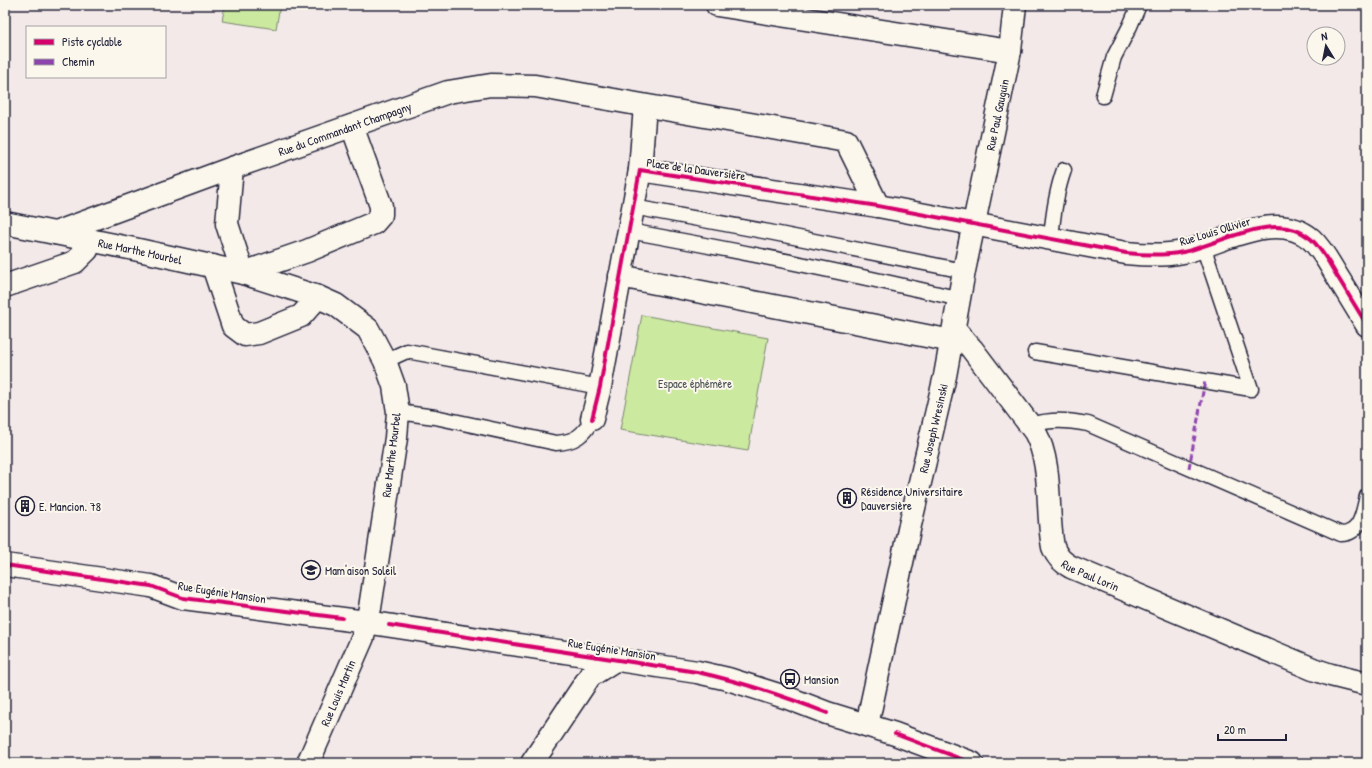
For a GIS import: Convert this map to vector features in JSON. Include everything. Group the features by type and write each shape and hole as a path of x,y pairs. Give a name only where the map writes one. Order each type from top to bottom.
{"street":[{"path":"717,5 1010,51"},
{"name":"Rue Paul Gauguin","path":"975,224 1010,51 1015,5"},
{"name":"Rue du Commandant Champagny","path":"55,233 232,168 448,92 491,85 535,86 645,106"},
{"path":"645,106 846,141 878,206"},
{"name":"Place de la Dauversière","path":"592,418 600,387 640,170 645,106"},
{"path":"232,168 227,224 243,273 307,252 374,223 381,215 381,206 352,126"},
{"name":"Place de la Dauversière","path":"640,170 878,206 975,224"},
{"name":"Rue Marthe Mourbel","path":"5,224 91,240 243,273 336,305 368,329 385,361 394,386 398,412 396,438 370,608 366,622"},
{"name":"Rue Louis Ollivier","path":"975,224 1126,253 1146,255 1183,252 1257,228 1276,226 1294,230 1310,238 1323,252 1367,326"},
{"name":"Rue Joseph Wresinski","path":"866,725 953,335 964,272 975,224"},
{"name":"Rue Marthe Mourbel","path":"5,286 76,262 87,250 91,240"},
{"path":"213,266 233,326 245,335 258,333 301,316 318,298"},
{"path":"620,276 953,335"},
{"name":"Rue Paul Lorin","path":"953,335 972,349 1030,425 1040,441 1046,464 1052,543 1056,554 1062,562 1313,669 1367,684"},
{"name":"Rue Eugénie Mansion","path":"5,565 151,586 183,598 366,622 697,672 728,679 895,734 972,763"},
{"name":"Rue Louis Martin","path":"308,763 363,636 366,622"},
{"path":"532,763 590,676 615,660"}],"lane":[{"path":"1103,96 1114,57 1139,5"},
{"path":"1051,239 1053,214 1064,170"},
{"path":"633,207 769,232 964,272"},
{"path":"628,232 807,266 960,299"},
{"path":"1035,352 1251,389 1203,246"},
{"path":"385,361 408,351 600,387"},
{"path":"398,412 435,417 556,443 567,442 577,438 583,433 592,418"},
{"path":"1030,425 1044,421 1067,420 1088,424 1341,534 1351,533 1360,523 1367,496"}],"green space":[{"path":"225,5 280,5 276,29 222,21"},
{"name":"Espace éphémère","path":"642,315 768,338 748,451 620,430"}],"marked path":[{"path":"1189,468 1205,381"}],"cycle path":[{"path":"592,419 600,387 640,170 878,206 1133,254 1154,255 1183,252 1248,231 1281,227 1297,231 1311,239 1319,247 1367,325"},
{"path":"5,565 151,586 183,598 342,618"},
{"path":"389,625 697,672 763,690 827,713"},
{"path":"895,734 972,763"}],"place":[{"name":"Résidence Universitaire Dauversière","path":"847,498"},
{"name":"E. Mancion. 78","path":"25,506"},
{"name":"Mam'aison Soleil","path":"311,570"},
{"name":"Mansion","path":"790,679"}]}
